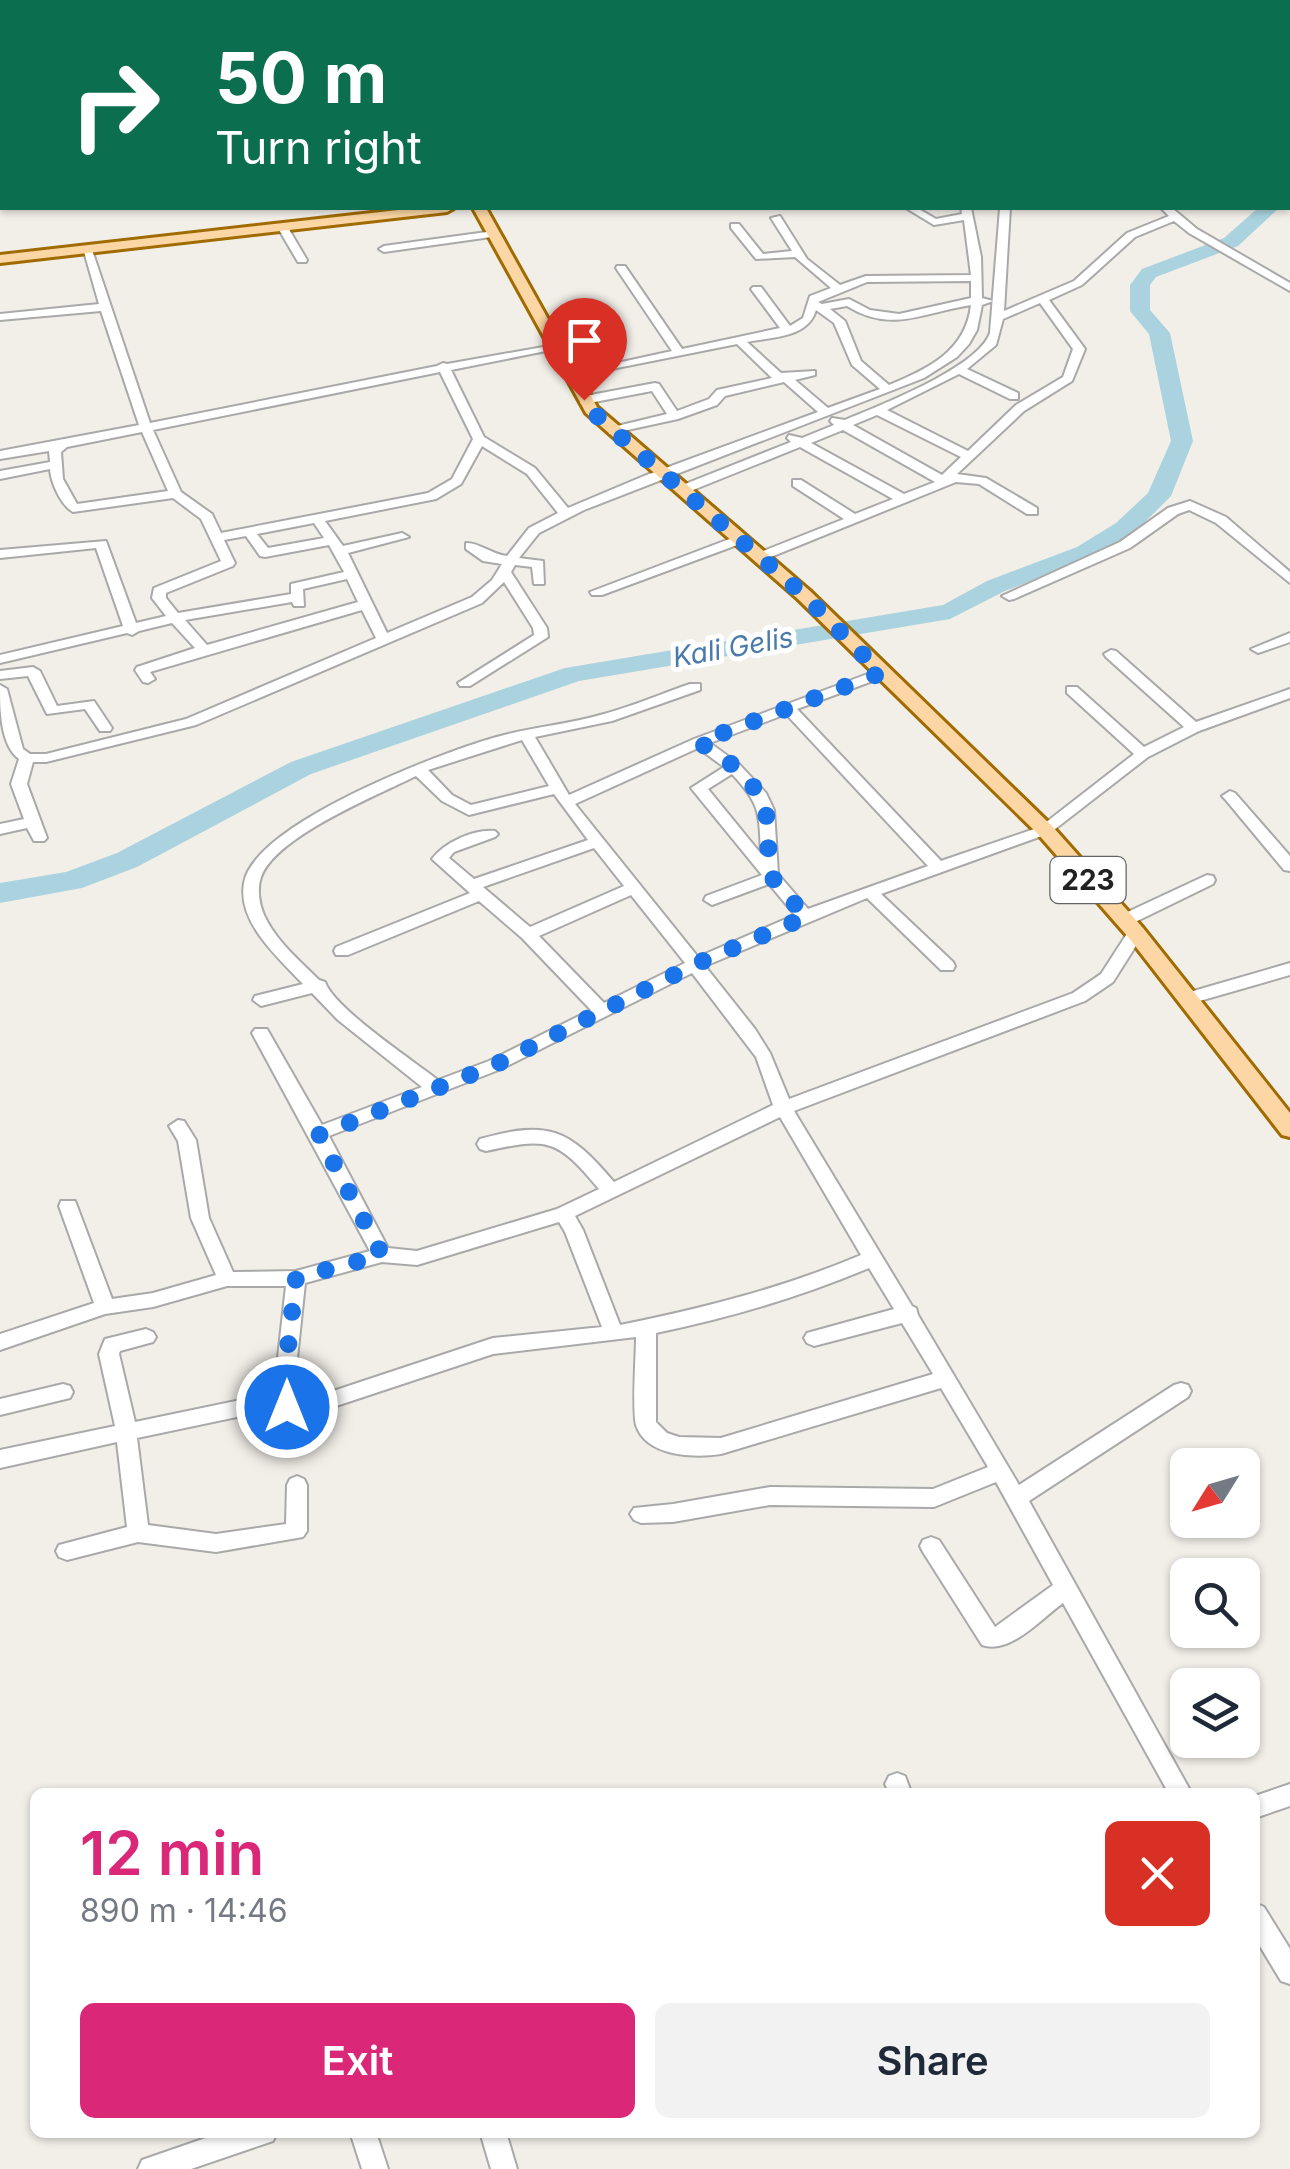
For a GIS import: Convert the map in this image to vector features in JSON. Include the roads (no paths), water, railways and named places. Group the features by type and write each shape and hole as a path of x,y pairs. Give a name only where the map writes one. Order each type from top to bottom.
{"main road":[{"path":"0,259 431,210"},
{"name":"223","path":"481,210 584,400 613,430 804,595 1045,830 1189,998 1290,1129"}],"street":[{"path":"674,481 789,436 824,413 887,389 940,363 969,337 977,301 967,212 934,222 914,210"},
{"path":"0,688 5,735 26,758 87,750 191,722 484,596 523,537 566,514 674,481 789,436 840,424 960,371 990,345 999,317 995,243 1004,210"},
{"path":"999,317 1094,273 1137,231 1170,212 1210,242 1290,288"},
{"path":"776,218 798,254 838,288"},
{"path":"735,226 760,257 798,254"},
{"path":"283,228 302,260"},
{"path":"384,248 494,234"},
{"path":"973,241 995,243"},
{"path":"88,250 145,426 176,494 206,514 228,558 226,566 160,591 160,598 204,650"},
{"path":"621,268 678,353"},
{"path":"571,376 788,331 805,322 816,306 838,288 878,277 975,278"},
{"path":"757,288 788,331"},
{"path":"944,481 1020,408 1068,379 1079,349 1043,299"},
{"path":"816,306 849,302 870,318 890,320 977,301 997,301"},
{"path":"816,306 840,323 856,363 887,389"},
{"path":"0,317 107,307"},
{"path":"740,341 840,424 944,481"},
{"path":"0,455 556,346"},
{"path":"940,363 1014,396"},
{"path":"442,366 478,439 531,471 566,514"},
{"path":"613,430 674,416 713,402 721,393 811,373"},
{"path":"584,400 654,387 674,416"},
{"path":"876,409 969,456"},
{"path":"789,436 900,498"},
{"path":"217,538 442,492 457,481 478,439"},
{"path":"61,445 54,465 66,502 78,510 176,494"},
{"path":"0,475 54,465"},
{"path":"761,558 900,498 961,477 982,481 1032,511"},
{"path":"797,483 852,518"},
{"path":"1010,596 1124,546 1173,510 1190,505 1220,520 1290,579"},
{"path":"318,520 352,574 383,639"},
{"path":"249,532 265,553 402,538"},
{"path":"597,592 740,539"},
{"path":"0,554 101,544 132,631"},
{"path":"471,546 483,557 507,565 538,564 538,581"},
{"path":"465,682 541,638 540,628 507,565"},
{"path":"306,622 296,587 352,574"},
{"path":"0,659 175,618 297,597"},
{"path":"148,679 142,670 368,604"},
{"path":"1258,649 1290,638"},
{"path":"1111,654 1194,728"},
{"path":"0,675 33,671 52,711 88,704 105,728"},
{"path":"418,768 464,809 561,795 881,673"},
{"path":"433,1086 344,1016 319,986 291,966 274,944 255,913 252,879 262,861 299,831 458,751 607,718 696,687"},
{"path":"1072,690 1143,754"},
{"path":"319,1135 433,1086 495,1065 696,964 806,917 1045,830 1143,754 1194,728 1290,693"},
{"path":"788,708 938,867"},
{"path":"526,734 561,795 631,888 696,964 764,1058 783,1108 1001,1471 1178,1788"},
{"path":"699,742 734,766 758,792 766,810 771,876"},
{"path":"26,758 20,784 38,838"},
{"path":"734,766 699,788 806,917"},
{"path":"1230,796 1290,866"},
{"path":"0,829 31,822"},
{"path":"490,834 440,856 528,934 603,1012"},
{"path":"342,951 476,890 596,842"},
{"path":"712,900 771,876"},
{"path":"0,1342 105,1306 153,1300 227,1279 296,1278 382,1255 417,1258 563,1214 783,1108 1079,997 1107,978 1130,926 1207,880"},
{"path":"528,934 631,888"},
{"path":"869,891 948,966"},
{"path":"1189,998 1290,969"},
{"path":"261,1000 319,986"},
{"path":"262,1033 382,1255"},
{"path":"178,1126 187,1140 200,1218 227,1279"},
{"path":"486,1144 540,1132 552,1135 580,1154 611,1191"},
{"path":"68,1206 105,1306"},
{"path":"563,1214 574,1230 614,1334"},
{"path":"296,1278 282,1399 291,1409 305,1410 493,1346 646,1328 764,1299 873,1258"},
{"path":"814,1338 909,1313"},
{"path":"646,1328 646,1424 662,1440 689,1448 721,1446 947,1378"},
{"path":"138,1532 126,1429 109,1348 146,1337"},
{"path":"1016,1498 1180,1391"},
{"path":"0,1407 63,1392"},
{"path":"0,1459 126,1429 282,1399"},
{"path":"641,1514 673,1514 770,1496 934,1498 1001,1471"},
{"path":"67,1551 138,1532 216,1542 296,1531 297,1486"},
{"path":"932,1546 990,1638 998,1638 1065,1589"},
{"path":"1260,1805 1290,1795"},
{"path":"1260,1924 1290,1972"},
{"path":"152,2169 246,2138"},
{"path":"365,2138 375,2169"},
{"path":"495,2138 504,2169"}],"waterway":[{"name":"Kali Gelis","path":"0,893 72,881 127,860 301,768 574,674 950,611 996,586 1086,552 1125,528 1159,496 1182,441 1159,333 1140,311 1140,285 1149,273 1231,242 1267,210"}]}
